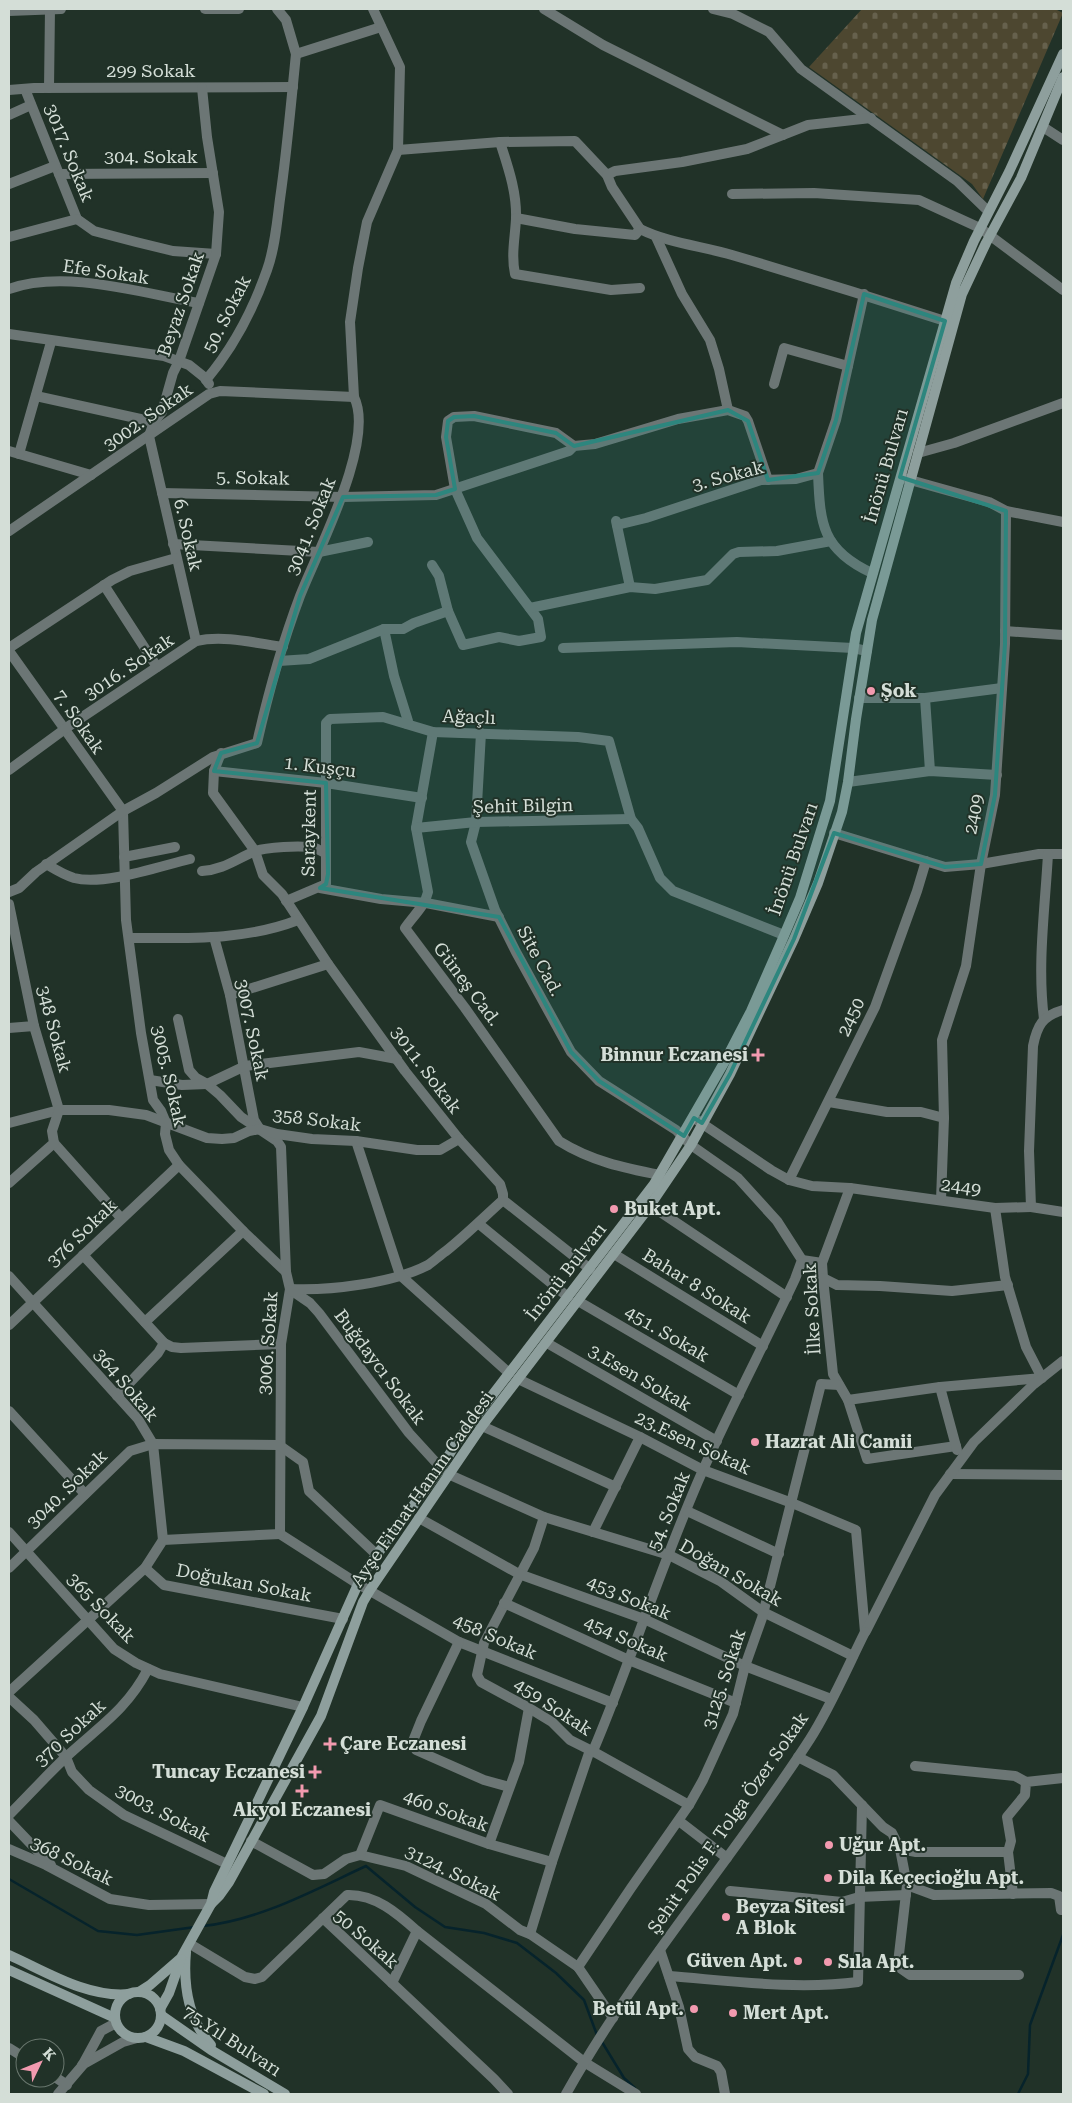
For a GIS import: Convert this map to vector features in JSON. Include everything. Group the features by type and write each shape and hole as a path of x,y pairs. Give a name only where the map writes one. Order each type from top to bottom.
{"main road":[{"name":"İnönü Bulvarı","path":"691,1145 698,1120 750,1011 803,889 830,801 854,648 872,573 956,283 980,228 1063,54"},
{"name":"İnönü Bulvarı","path":"358,1584 376,1555 445,1471 458,1440 590,1270 660,1175 684,1136 698,1120 730,1074 794,939 818,883 842,812 872,620 962,294 990,235 1021,178 1063,78"},
{"name":"Ayşe Fitnat Hanım Caddesi","path":"211,1904 220,1896 229,1882 321,1716 363,1602 419,1518 445,1471 547,1343 650,1205 691,1145"},
{"name":"Ayşe Fitnat Hanım Caddesi","path":"161,2012 186,1951 211,1904 214,1892 227,1864 302,1710 358,1584"},
{"path":"302,1710 311,1707 321,1716"},
{"name":"Ayşe Fitnat Hanım Caddesi","path":"134,1993 150,1985 186,1951"},
{"path":"186,1951 184,1974 187,1998 201,2034 220,2056"},
{"path":"9,1955 88,1989 118,1995 134,1993 152,1997 161,2012 157,2028 141,2037 124,2033 116,2020 9,1970"},
{"path":"116,2020 118,2003 134,1993"},
{"name":"75.Yıl Bulvarı","path":"161,2012 220,2056 286,2094"},
{"name":"75.Yıl Bulvarı","path":"141,2037 184,2051 264,2094"}],"street":[{"path":"9,11 54,9 49,88"},
{"path":"205,9 234,9"},
{"path":"277,9 286,20 296,54 381,27"},
{"name":"3041. Sokak","path":"9,892 18,888 46,864 123,811 221,753 257,743 283,647 300,596 343,497 357,440 359,406 354,397 350,322 367,222 398,150 400,67 373,9"},
{"path":"544,9 603,45 783,136"},
{"path":"714,9 733,14 769,32 801,69 957,180 988,212"},
{"name":"50. Sokak","path":"9,334 51,342 164,356 189,365 206,380 224,358 244,323 268,269 277,221 296,54"},
{"name":"299 Sokak","path":"9,90 49,88 293,87"},
{"name":"Beyaz Sokak","path":"149,436 154,422 162,412 173,373 179,361 216,254 219,212 202,88"},
{"name":"3017. Sokak","path":"25,89 77,219 94,231 173,251 216,254"},
{"path":"9,115 32,105"},
{"path":"607,175 615,171 682,162 747,149 808,125 871,118"},
{"path":"1042,127 1063,140"},
{"path":"398,150 500,142 575,141 607,175 612,187 640,229 656,237 702,246 864,294 945,321"},
{"path":"500,142 512,180 516,218 512,263 515,274 611,290 640,288"},
{"path":"9,184 57,170"},
{"name":"304. Sokak","path":"57,170 213,173"},
{"path":"732,194 814,193 919,200 980,228 1063,290"},
{"path":"516,218 575,229 635,235 640,229"},
{"path":"9,237 77,219"},
{"path":"656,237 682,294 710,340 719,368 728,410 745,416 748,421 768,480"},
{"name":"Efe Sokak","path":"9,290 18,286 51,281 84,282 199,303"},
{"path":"864,294 836,420 818,473 820,515 831,541 840,554 853,564 872,573"},
{"path":"51,342 36,396 14,452 91,476"},
{"path":"774,384 784,348 848,366"},
{"path":"206,380 215,393"},
{"name":"3002. Sokak","path":"9,531 209,394 220,391 354,397"},
{"path":"36,396 154,422"},
{"path":"918,453 954,443 1063,402"},
{"name":"5. Sokak","path":"162,492 343,497 436,495 569,451 574,446 595,444 678,419 728,410"},
{"path":"432,564 439,576 448,611 463,645 499,637 519,641 541,638 538,620 477,538 455,488 446,437 448,421 454,417 474,416 556,433 574,446"},
{"name":"6. Sokak","path":"149,436 196,641"},
{"name":"3. Sokak","path":"630,587 617,523 646,518 761,480 796,479 818,473"},
{"path":"900,477 989,502 1006,511 1063,522"},
{"name":"2409","path":"941,1200 944,1118 942,1040 966,966 981,864 995,795 1005,631 1006,511"},
{"path":"530,608 630,587 655,589 707,580 733,554 739,552 777,551 831,541"},
{"path":"173,544 319,552 368,542"},
{"path":"9,649 104,585 130,571 176,558"},
{"path":"104,585 157,667"},
{"path":"279,661 309,659 384,629 403,630 414,623 448,611"},
{"path":"384,629 394,676 408,721 407,724"},
{"path":"1005,631 1063,635"},
{"name":"3016. Sokak","path":"9,770 64,730 196,641 207,639 237,641 283,647"},
{"path":"563,648 737,642 854,648 867,651"},
{"name":"7. Sokak","path":"9,649 64,730 123,811"},
{"path":"859,698 925,698 1002,688"},
{"path":"925,698 930,771"},
{"name":"Ağaçlı","path":"330,718 383,717 433,732 578,737 609,741 630,819"},
{"name":"Saraykent","path":"320,888 326,884 328,874 325,854 326,723 330,718"},
{"path":"426,902 428,892 416,828 433,732"},
{"name":"Site Cad.","path":"481,733 476,822 471,842 499,917 516,952 571,1052 599,1081 684,1136 691,1145"},
{"name":"3011. Sokak","path":"221,753 214,770 213,793 255,851 263,875 282,894 328,964 397,1059 459,1139 500,1184 503,1200"},
{"name":"1. Kuşçu","path":"214,770 326,783 422,798"},
{"path":"848,782 930,771 996,775"},
{"name":"3005. Sokak","path":"123,811 126,920 141,1033 154,1100 166,1124 165,1134 169,1150 179,1165 286,1272"},
{"path":"630,819 638,828 660,878 673,891 784,935"},
{"name":"Şehit Bilgin","path":"416,828 476,822 630,819"},
{"path":"834,833 946,867 1048,854 1063,854"},
{"path":"124,857 175,847"},
{"path":"202,871 229,865 255,851 300,847 314,848 325,854"},
{"path":"1044,1019 1041,997 1048,854"},
{"path":"46,864 62,874 77,879 102,879 190,859"},
{"name":"2450","path":"789,1180 829,1102 874,1007 917,892 926,861"},
{"path":"286,901 320,888 381,899 426,902 499,917"},
{"name":"Güneş Cad.","path":"426,902 415,913 405,928 560,1141 574,1151 605,1164 660,1175"},
{"name":"348 Sokak","path":"9,904 34,1026 59,1110"},
{"path":"129,938 214,937 280,927 298,920"},
{"name":"3007. Sokak","path":"214,937 230,995 254,1120 260,1129"},
{"path":"230,995 328,964"},
{"path":"1031,1207 1030,1151 1036,1030 1044,1019 1054,1012 1063,1010"},
{"name":"3006. Sokak","path":"178,1019 189,1070 196,1078 207,1084 241,1117 277,1141 281,1147 286,1272 290,1289 281,1344 280,1534"},
{"path":"9,1028 34,1026"},
{"path":"150,1080 182,1085 207,1084 245,1066 360,1052 397,1059"},
{"path":"829,1102 886,1112 921,1112 944,1118"},
{"path":"9,1123 59,1110"},
{"path":"59,1110 52,1131 54,1143 121,1218"},
{"name":"358 Sokak","path":"59,1110 109,1110 146,1115 207,1138 234,1138 260,1129 277,1134 312,1139 356,1141 417,1150 440,1150 459,1139"},
{"name":"2449","path":"698,1120 771,1170 789,1180 812,1186 850,1188 995,1208 1031,1207 1063,1212"},
{"path":"356,1141 400,1275 509,1373"},
{"path":"9,1183 54,1143"},
{"path":"691,1145 738,1178 777,1221 802,1260 822,1262"},
{"name":"376 Sokak","path":"9,1325 179,1165"},
{"name":"İlke Sokak","path":"850,1188 822,1262 833,1374 848,1400 867,1460 956,1446"},
{"path":"290,1289 313,1290 354,1286 400,1275 429,1264 479,1224 503,1200 590,1270"},
{"path":"650,1205 786,1297"},
{"path":"848,1400 940,1387 1042,1378 1026,1347 1008,1285 995,1208"},
{"path":"479,1224 568,1297"},
{"path":"145,1322 243,1231"},
{"name":"Bahar 8 Sokak","path":"614,1254 763,1346"},
{"path":"83,1255 164,1343 172,1347 281,1344"},
{"name":"54. Sokak","path":"530,1934 589,1753 594,1752 703,1470 802,1260"},
{"name":"364 Sokak","path":"9,1276 138,1419 153,1444 163,1540"},
{"path":"823,1278 837,1285 880,1286 952,1292 1008,1285"},
{"name":"Buğdaycı Sokak","path":"290,1289 310,1303 408,1433 445,1471"},
{"name":"451. Sokak","path":"578,1301 739,1395"},
{"path":"117,1396 158,1353 164,1343"},
{"name":"3.Esen Sokak","path":"547,1343 717,1441"},
{"name":"Şehit Polis F. Tolga Özer Sokak","path":"566,2094 610,2022 811,1738 934,1496 974,1442 1042,1378 1061,1366"},
{"name":"23.Esen Sokak","path":"518,1379 640,1437 703,1470 792,1503 856,1530 865,1632"},
{"name":"3125. Sokak","path":"578,1968 631,1888 679,1821 725,1734 736,1703 745,1666 763,1612 779,1554 821,1384 839,1385"},
{"path":"940,1387 960,1460"},
{"path":"9,1411 85,1494"},
{"path":"482,1426 616,1487"},
{"path":"593,1532 640,1437"},
{"name":"3040. Sokak","path":"9,1568 130,1451 153,1444 279,1445"},
{"path":"279,1445 303,1462 309,1491 376,1555"},
{"name":"Doğan Sokak","path":"445,1471 544,1516 669,1555 720,1581 763,1612 853,1656"},
{"path":"950,1474 1063,1475"},
{"path":"687,1510 779,1554"},
{"name":"459 Sokak","path":"544,1516 534,1548 484,1643 477,1675 481,1682 552,1722 570,1740 689,1805"},
{"name":"453 Sokak","path":"419,1518 519,1574 644,1619 745,1666 831,1699"},
{"name":"365 Sokak","path":"9,1532 114,1649 160,1674 302,1710"},
{"path":"9,1692 145,1568 163,1540 280,1534 358,1584"},
{"name":"Doğukan Sokak","path":"145,1568 164,1585 342,1618"},
{"name":"458 Sokak","path":"358,1584 458,1642 613,1703"},
{"name":"454 Sokak","path":"504,1603 629,1660 736,1703"},
{"path":"458,1642 420,1721 414,1741 416,1750 484,1780 509,1787"},
{"name":"370 Sokak","path":"9,1815 66,1758 114,1717 140,1684 148,1669"},
{"name":"3003. Sokak","path":"9,1697 34,1720 66,1758 72,1772 89,1790 124,1815 227,1864"},
{"path":"490,1844 519,1762 530,1708"},
{"path":"798,1757 833,1775 883,1827 892,1833 900,1849 906,1890 898,1964 900,1968 910,1975 1019,1975"},
{"path":"915,1766 1015,1776 1026,1782 1063,1778"},
{"path":"1012,1894 1008,1852 1011,1841 1006,1817 1024,1795 1026,1782"},
{"path":"669,1976 774,1984 835,1985 858,1982 862,1805"},
{"name":"460 Sokak","path":"360,1855 380,1806 490,1844 552,1862"},
{"path":"9,1821 56,1871"},
{"path":"679,1821 727,1858"},
{"path":"251,1841 313,1874 324,1874 346,1859 360,1855"},
{"name":"368 Sokak","path":"9,1849 110,1899 149,1905 211,1904"},
{"path":"900,1849 916,1852 1008,1852"},
{"name":"3124. Sokak","path":"360,1855 406,1866 486,1904 520,1930 530,1934 578,1968 610,2022"},
{"path":"730,1891 842,1902 906,1890 934,1895 1050,1893 1060,1896 1061,1910"},
{"path":"322,1918 347,1895 359,1895 391,1908 417,1931 636,2094"},
{"name":"50 Sokak","path":"186,1951 245,1977 255,1979 262,1977 322,1918 508,2094"},
{"path":"392,1983 417,1931"},
{"path":"660,1950 669,1976 688,2049 695,2057 717,2066 721,2072 725,2094"},
{"path":"58,2094 82,2066 101,2031 116,2020"},
{"path":"82,2066 123,2042 141,2037"}],"highlighted area":[{"path":"864,294 945,321 900,477 1006,511 1005,644 995,795 981,864 945,867 834,833 794,939 730,1074 702,1123 694,1118 684,1136 599,1081 571,1052 499,917 320,888 326,884 328,874 326,783 214,771 221,753 257,743 300,596 343,497 436,495 455,489 446,437 448,421 454,417 474,416 556,433 574,446 728,410 748,421 768,480 818,473 836,420"}],"green space":[{"path":"862,9 1055,9 1063,13 983,199 972,184 809,67"}],"waterway":[{"path":"203,1926 224,1923 266,1911 366,1866 415,1907 445,1927 484,1933 517,1943 556,1973 584,2000 597,2035"},
{"path":"9,1879 98,1931 137,1935 195,1927"},
{"path":"1018,2094 1028,2074 1030,2025 1063,1935"},
{"path":"602,2042 624,2078 635,2088"}],"place":[{"name":"Şok","path":"871,691"},
{"name":"Binnur Eczanesi","path":"758,1055"},
{"name":"Buket Apt.","path":"614,1209"},
{"name":"Hazrat Ali Camii","path":"755,1442"},
{"name":"Çare Eczanesi","path":"330,1744"},
{"name":"Tuncay Eczanesi","path":"315,1772"},
{"name":"Akyol Eczanesi","path":"302,1791"},
{"name":"Uğur Apt.","path":"829,1845"},
{"name":"Dila Keçecioğlu Apt.","path":"828,1878"},
{"name":"Beyza Sitesi A Blok","path":"726,1917"},
{"name":"Güven Apt.","path":"798,1961"},
{"name":"Sıla Apt.","path":"828,1962"},
{"name":"Betül Apt.","path":"694,2009"},
{"name":"Mert Apt.","path":"733,2013"}]}
